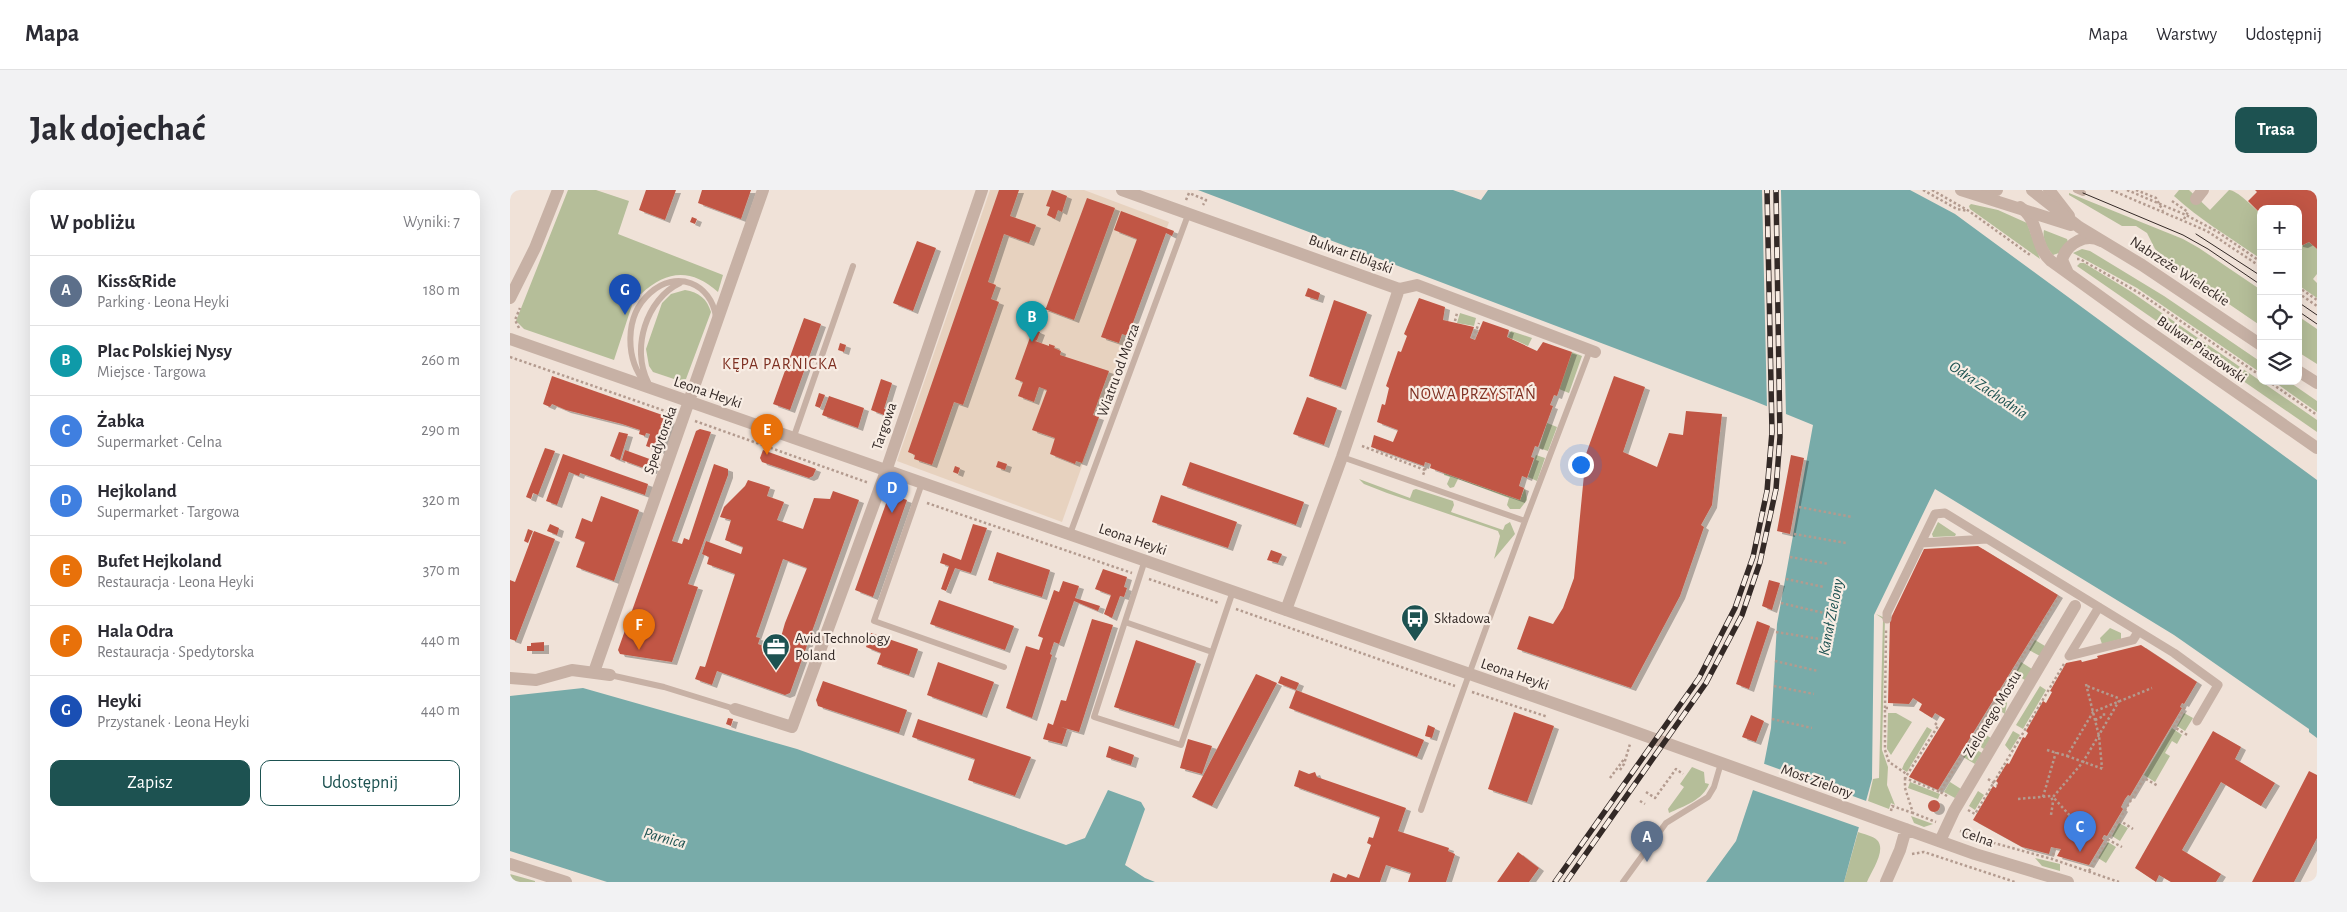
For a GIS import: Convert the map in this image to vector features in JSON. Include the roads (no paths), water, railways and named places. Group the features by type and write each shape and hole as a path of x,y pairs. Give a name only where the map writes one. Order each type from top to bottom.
{"street":[{"path":"516,300 558,190"},
{"name":"Spedytorska","path":"594,672 685,418 763,190"},
{"name":"Targowa","path":"736,709 792,727 886,471 982,190"},
{"name":"Bulwar Elbląski","path":"1122,190 1399,289 1417,285 1593,351"},
{"path":"1962,190 1997,190"},
{"name":"Nabrzeże Wieleckie","path":"1962,190 2020,207 2079,228 2156,274 2257,342"},
{"name":"Nabrzeże Wieleckie","path":"2032,190 2079,228"},
{"path":"2050,190 2079,228"},
{"name":"Bulwar Piastowski","path":"2020,207 2032,219 2046,255 2070,275 2317,448"},
{"path":"2070,275 2062,260 2068,249 2085,238 2102,240"},
{"path":"1286,610 1342,457 1399,289"},
{"name":"Leona Heyki","path":"510,339 1745,772"},
{"path":"2302,374 2317,383"},
{"path":"1887,619 1888,613 1935,514 1939,512 1945,513 2174,653 2218,685 2197,721"},
{"path":"1921,543 1986,539"},
{"name":"Zielonego Mostu","path":"1940,841 1958,804 2075,606"},
{"path":"2099,607 2069,656 2133,640 2138,632"},
{"path":"510,678 536,680 572,670 610,675"},
{"name":"Most Zielony","path":"1745,772 1881,815"},
{"name":"Celna","path":"1881,815 1906,829 2068,882"},
{"path":"1886,882 1900,850 1906,829"},
{"path":"510,864 566,882"}],"lane":[{"path":"2076,190 2083,193"},
{"name":"Wiatru od Morza","path":"1070,534 1188,215"},
{"path":"793,439 853,266"},
{"path":"653,390 637,372 630,345 633,323 642,303 651,292 668,282 683,281 700,287 710,297 716,317 715,331"},
{"path":"653,390 641,365 642,342 657,300 669,288 683,281"},
{"path":"1421,810 1468,674 1480,647 1525,521 1593,351"},
{"path":"1342,457 1525,521"},
{"path":"922,483 874,621 1004,667"},
{"path":"1144,560 1094,717 1181,744 1233,592"},
{"path":"1125,622 1212,652"},
{"path":"610,675 664,687 736,709"},
{"path":"1623,882 1666,823 1708,798 1714,787 1721,763"}],"water":[{"path":"1198,190 1453,190 1481,200 1488,190 1910,190 1955,214 2317,480 2317,738 2309,732 2309,729 2174,635 1935,489 1874,615 1872,779 1844,882 1706,882 1736,841 1764,764 1771,728 1777,624 1813,425"},
{"name":"Parnica","path":"583,688 797,749 1066,845 1085,838 1108,790 1141,802 1145,809 1125,865 1155,882 607,882 510,851 510,696"}],"tram line":[{"path":"2083,193 2183,235 2208,249 2257,282"},
{"path":"2196,234 2257,273"},
{"path":"2302,305 2317,315"},
{"path":"2302,314 2317,324"}],"railway":[{"path":"1555,882 1699,678 1735,608 1753,557 1767,491 1772,432 1767,190"},
{"path":"1566,882 1706,683 1742,615 1760,562 1776,489 1780,437 1776,190"}],"place":[{"name":"Heyki","path":"625,315"},
{"name":"Plac Polskiej Nysy","path":"1032,342"},
{"name":"Bufet Hejkoland","path":"767,455"},
{"name":"Hejkoland","path":"892,513"},
{"name":"Składowa","path":"1415,642"},
{"name":"Hala Odra","path":"639,650"},
{"name":"Avid Technology Poland","path":"776,671"},
{"name":"Żabka","path":"2080,852"},
{"name":"Kiss&Ride","path":"1647,862"}],"district":[{"name":"KĘPA PARNICKA","path":"780,363"},
{"name":"NOWA PRZYSTAŃ","path":"1473,393"}],"water label":[{"name":"Odra Zachodnia","path":"1989,389"},
{"name":"Kanał Zielony","path":"1830,617"}]}
